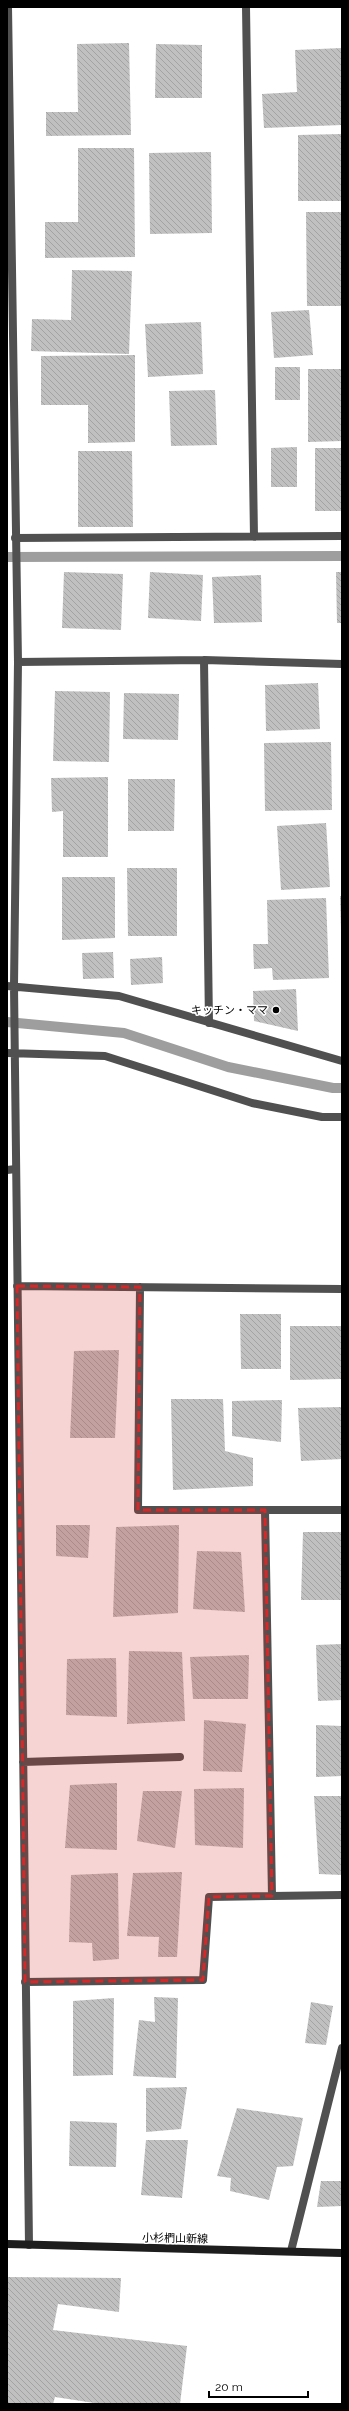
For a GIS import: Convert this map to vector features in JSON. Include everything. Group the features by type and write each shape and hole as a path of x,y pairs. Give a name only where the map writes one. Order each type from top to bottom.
{"main road":[{"name":"小杉椚山新線","path":"7,2244 342,2253"}],"street":[{"path":"8,7 18,662 11,1053 16,1169 29,2245"},
{"path":"246,7 254,537"},
{"path":"16,538 342,536"},
{"path":"18,662 204,660 342,664"},
{"path":"204,660 209,1023"},
{"path":"11,986 120,996 342,1061"},
{"path":"11,1053 105,1056 252,1103 322,1117 342,1117"},
{"path":"7,1170 16,1169"},
{"path":"17,1286 342,1289"},
{"path":"140,1287 138,1510 342,1510"},
{"path":"265,1510 272,1896"},
{"path":"23,1762 180,1757"},
{"path":"26,1982 203,1980 209,1897 342,1896"},
{"path":"291,2251 342,2048"}],"highlighted area":[{"path":"17,1286 140,1287 138,1510 265,1510 272,1896 209,1897 203,1980 25,1982"}],"building":[{"path":"129,43 131,135 46,136 46,112 78,112 77,44"},
{"path":"156,44 202,45 202,98 155,98"},
{"path":"342,48 342,125 264,128 262,94 297,92 295,50"},
{"path":"342,134 342,201 298,201 298,135"},
{"path":"78,148 134,148 135,257 45,258 45,222 78,222"},
{"path":"211,152 212,233 150,234 149,153"},
{"path":"306,212 342,212 342,306 307,306"},
{"path":"72,270 132,271 129,354 31,351 32,319 71,320"},
{"path":"309,310 313,355 274,358 271,312"},
{"path":"201,322 203,374 148,377 145,324"},
{"path":"135,355 135,442 88,443 88,405 41,405 41,356"},
{"path":"275,367 300,367 300,400 275,400"},
{"path":"308,369 342,369 342,441 308,442"},
{"path":"215,390 217,445 171,446 169,391"},
{"path":"297,447 297,487 271,487 271,448"},
{"path":"315,448 342,448 342,511 315,511"},
{"path":"78,451 132,451 133,527 78,527"},
{"path":"64,572 123,574 121,630 62,628"},
{"path":"150,572 203,575 201,621 148,618"},
{"path":"336,572 342,572 342,623 337,623"},
{"path":"261,575 262,622 214,623 212,577"},
{"path":"318,683 320,729 266,731 265,685"},
{"path":"55,691 110,692 109,762 53,761"},
{"path":"124,693 179,694 178,740 123,739"},
{"path":"331,742 332,810 265,811 264,743"},
{"path":"108,777 108,857 63,857 63,811 52,812 51,778"},
{"path":"128,779 175,779 174,831 128,831"},
{"path":"326,823 330,887 281,890 277,826"},
{"path":"127,868 177,868 177,936 128,936"},
{"path":"62,877 115,877 115,938 62,940"},
{"path":"340,896 342,896 342,930 341,930"},
{"path":"326,898 329,978 273,980 272,968 254,969 253,944 268,944 267,900"},
{"path":"113,952 114,978 83,979 82,953"},
{"path":"162,957 163,983 131,985 130,959"},
{"path":"296,989 298,1031 254,1021 253,991"},
{"path":"240,1314 281,1314 281,1369 241,1369"},
{"path":"290,1326 342,1326 342,1379 290,1380"},
{"path":"119,1350 115,1438 70,1438 74,1351"},
{"path":"171,1399 223,1399 225,1451 253,1458 253,1486 173,1490"},
{"path":"282,1400 281,1442 232,1436 232,1401"},
{"path":"342,1407 342,1459 301,1461 298,1408"},
{"path":"56,1525 90,1525 88,1558 56,1556"},
{"path":"179,1525 178,1613 113,1617 116,1527"},
{"path":"303,1532 342,1532 342,1600 301,1600"},
{"path":"197,1551 241,1552 245,1612 193,1609"},
{"path":"342,1644 342,1700 318,1701 316,1645"},
{"path":"129,1651 182,1652 185,1721 127,1724"},
{"path":"249,1655 248,1699 193,1699 190,1657"},
{"path":"116,1658 117,1717 66,1715 67,1659"},
{"path":"204,1720 246,1724 242,1772 203,1771"},
{"path":"316,1725 342,1726 342,1776 316,1777"},
{"path":"117,1783 117,1850 65,1848 70,1785"},
{"path":"244,1788 243,1848 195,1845 194,1789"},
{"path":"143,1791 182,1791 175,1848 137,1841"},
{"path":"314,1796 342,1796 342,1875 319,1874"},
{"path":"182,1872 177,1957 158,1957 159,1937 127,1936 133,1873"},
{"path":"118,1873 119,1959 93,1961 92,1943 69,1942 71,1875"},
{"path":"154,1997 178,1998 176,2078 133,2076 139,2020 155,2022"},
{"path":"114,1998 113,2075 73,2076 73,2001"},
{"path":"311,2002 333,2006 326,2045 305,2043"},
{"path":"187,2087 181,2129 146,2132 146,2088"},
{"path":"237,2108 303,2118 293,2166 277,2167 269,2200 230,2191 231,2178 217,2176"},
{"path":"70,2121 117,2123 116,2167 69,2166"},
{"path":"146,2140 188,2140 182,2198 141,2195"},
{"path":"321,2181 342,2181 342,2206 317,2207"},
{"path":"7,2277 121,2278 119,2312 58,2304 53,2330 187,2346 180,2404 101,2404 55,2397 53,2404 7,2404"}],"waterway":[{"path":"7,557 342,556"},
{"path":"7,1022 124,1033 228,1067 333,1088 342,1088"}],"place":[{"name":"キッチン・ママ","path":"276,1010"}]}
